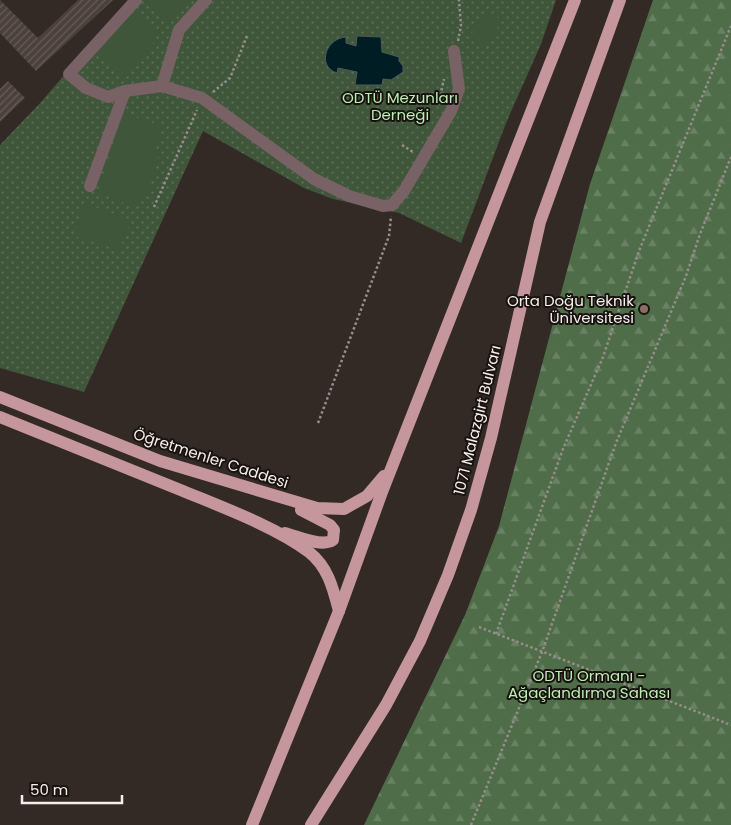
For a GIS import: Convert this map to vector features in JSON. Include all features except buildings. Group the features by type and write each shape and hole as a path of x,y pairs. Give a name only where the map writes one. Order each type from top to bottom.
{"main road":[{"path":"252,825 339,611 396,458 575,0"},
{"name":"1071 Malazgirt Bulvarı","path":"311,825 386,705 420,641 448,575 471,510 491,438 540,222 620,0"},
{"name":"Öğretmenler Caddesi","path":"0,398 160,461 317,508 344,509 357,503 376,488 396,458"},
{"path":"0,417 211,502 280,534 309,552 323,567 331,581 339,611"},
{"path":"256,524 321,542 329,543 334,536 334,530 325,522 266,494"}],"lane":[{"path":"136,0 69,74 86,88 108,97 125,91 162,86 202,98 314,179 349,196 383,206 392,205 404,191 451,111 459,89 454,51"},
{"path":"162,86 179,30 206,0"},
{"path":"90,186 125,91"}],"path":[{"path":"454,51 461,26 459,0"},
{"path":"496,634 563,449 603,356 639,251 731,26"},
{"path":"222,87 230,78 247,36"},
{"path":"437,110 446,74"},
{"path":"154,207 202,98"},
{"path":"402,145 416,153"},
{"path":"471,825 542,652 616,443 686,276 700,234 731,157"},
{"path":"318,424 389,236 392,205"},
{"path":"479,627 731,725"}],"green space":[{"name":"ODTÜ Mezunları Derneği","path":"128,0 556,0 541,44 506,123 461,243 399,213 333,199 304,188 203,131 84,392 0,368 0,145 42,101"},
{"path":"145,0 191,0 170,23"},
{"name":"ODTÜ Ormanı - Ağaçlandırma Sahası","path":"653,0 731,0 731,825 364,825 465,615 499,526 590,184"},
{"path":"488,10 502,21 484,47 470,36"},
{"path":"129,13 139,13 155,31 154,42 123,74 97,50"},
{"path":"123,113 162,126 155,149 160,151 147,196 141,196 135,208 98,192"},
{"path":"84,203 131,220 119,250 74,236"}],"water":[{"path":"357,36 381,37 382,52 399,57 399,61 403,66 403,72 391,80 383,79 382,85 355,85 357,72 338,68 337,73 331,69 325,59 329,47 333,42 346,37 346,43 356,46"}],"place":[{"name":"Orta Doğu Teknik Üniversitesi","path":"644,309"}]}
